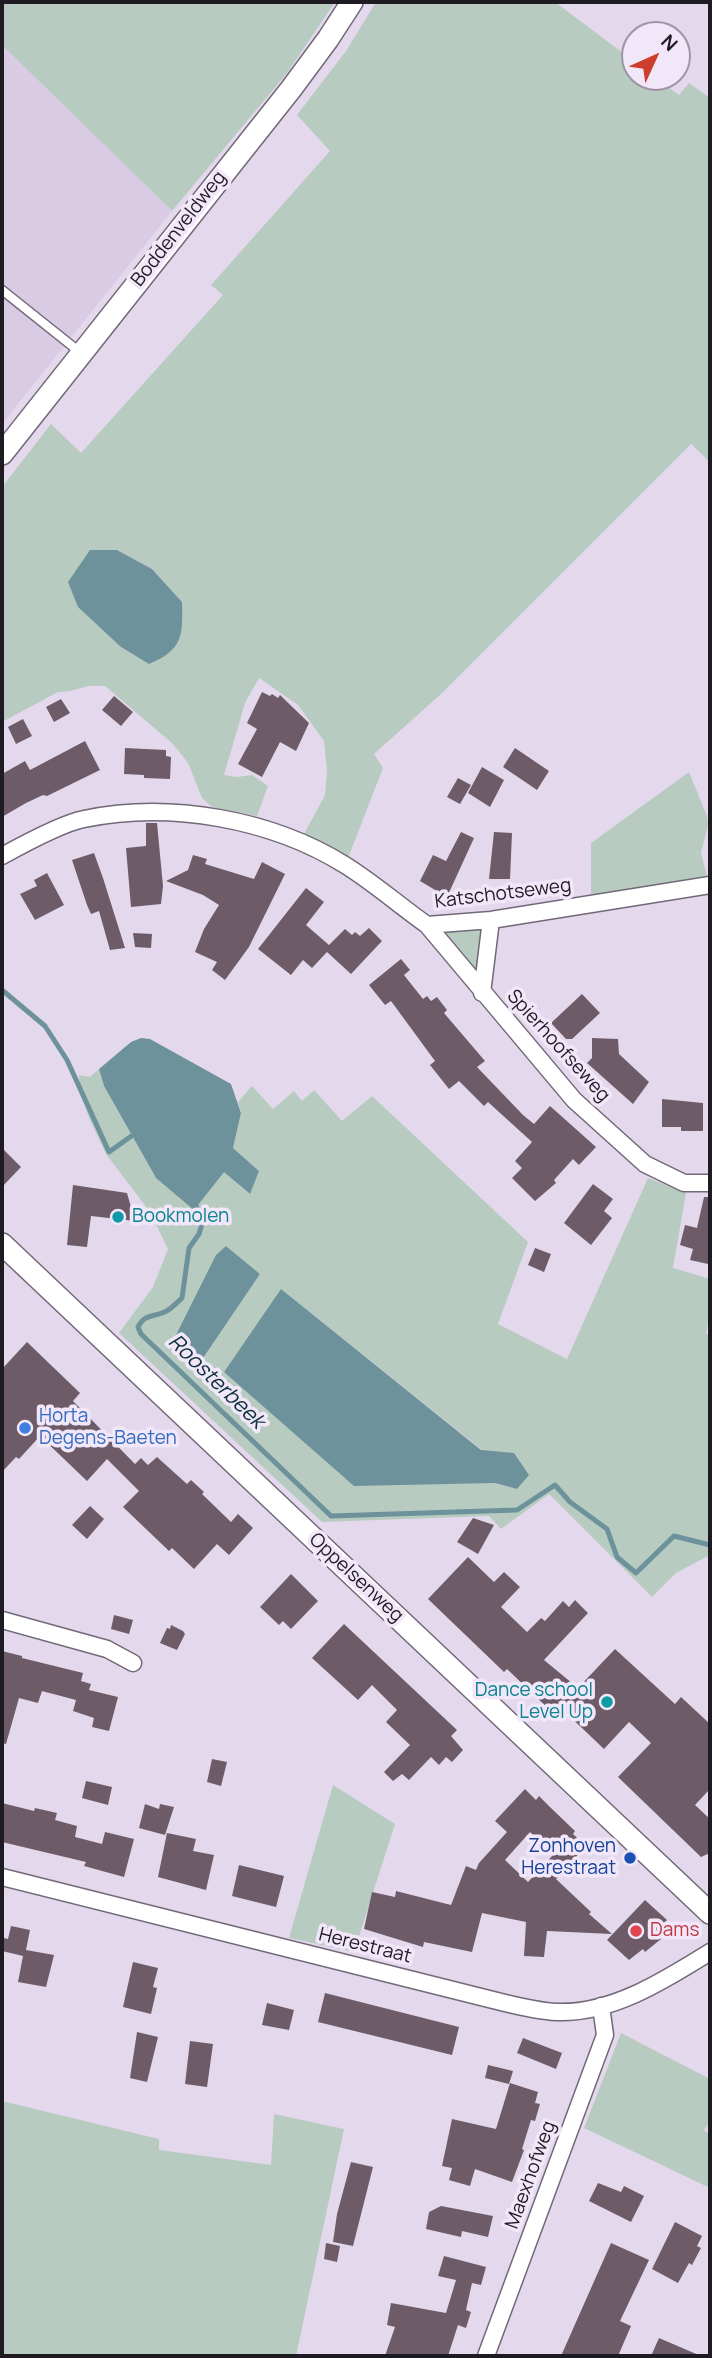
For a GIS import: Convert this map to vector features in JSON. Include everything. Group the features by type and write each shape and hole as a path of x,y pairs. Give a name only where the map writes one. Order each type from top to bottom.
{"street":[{"name":"Boddenveldweg","path":"2,454 291,89 352,2"},
{"name":"Katschotseweg","path":"2,856 81,819 131,812 192,815 237,822 284,835 346,866 427,925 491,920 710,885"},
{"name":"Spierhoofseweg","path":"482,993 491,920"},
{"name":"Spierhoofseweg","path":"427,925 574,1100 645,1164 684,1183 710,1183"},
{"name":"Oppelsenweg","path":"2,1244 710,1913"},
{"path":"2,1620 107,1649 133,1663"},
{"name":"Herestraat","path":"2,1877 527,2008 556,2012 601,2006 644,1990 710,1952"},
{"name":"Maexhofweg","path":"486,2356 605,2035 601,2006"}],"lane":[{"path":"2,290 81,353"}],"shaded area":[{"path":"2,2 335,2 287,73 172,211 2,45"},
{"path":"376,2 555,2 621,52 621,91 674,91 679,95 682,91 691,91 691,84 710,98 710,462 691,444 441,694 374,754 383,768 348,858 303,836 325,795 327,771 324,741 298,705 259,678 245,703 224,775 252,775 268,786 257,816 212,807 202,798 188,763 173,744 105,686 58,692 2,722 2,487 51,424 81,453 223,295 211,285 330,151 297,115 346,51","holes":["117,550 152,569 182,602 149,663 121,647"]},
{"path":"2,45 172,211 2,424"},
{"path":"90,550 117,550 152,569 182,602 179,640 169,653 149,664 121,647 78,607 68,582"},
{"path":"689,772 707,816 708,825 701,853 707,876 591,895 591,843"},
{"path":"481,928 476,969 475,970 442,932"},
{"path":"141,1038 150,1039 231,1084 241,1113 233,1148 259,1171 250,1194 224,1172 194,1210 156,1178 104,1086 99,1069 131,1042"},
{"path":"99,1069 104,1086 156,1178 224,1171 249,1194 259,1171 233,1148 241,1113 238,1102 252,1086 273,1109 294,1091 302,1101 314,1090 342,1121 372,1096 528,1242 498,1324 567,1359 648,1178 686,1193 673,1268 710,1279 710,1310 706,1334 710,1335 710,1555 676,1573 652,1597 549,1494 501,1529 489,1516 322,1522 119,1333 153,1287 168,1249 150,1212 106,1154 89,1118 80,1092 79,1075 90,1077","holes":["226,1246 260,1274 199,1363 175,1337","282,1290 482,1450 517,1489 495,1483 224,1372"]},
{"path":"226,1246 260,1274 199,1364 175,1337 216,1255"},
{"path":"281,1289 481,1450 514,1453 529,1475 517,1489 495,1483 354,1486 224,1372"},
{"path":"333,1785 395,1824 354,1952 289,1938"},
{"path":"621,2033 710,2079 710,2121 704,2130 710,2135 710,2188 584,2128"},
{"path":"2,2101 159,2139 159,2150 271,2165 274,2114 344,2129 296,2356 2,2356"}],"building":[{"path":"262,692 278,698 280,695 309,723 296,751 280,742 262,777 238,764 257,729 247,723"},
{"path":"114,696 133,712 121,726 102,710"},
{"path":"61,699 70,713 54,722 46,707"},
{"path":"23,719 32,736 16,744 8,727"},
{"path":"85,741 100,770 47,796 43,795 26,803 2,817 2,774 25,761 30,770"},
{"path":"125,748 166,750 166,756 171,757 170,779 124,774"},
{"path":"515,748 549,771 537,790 503,767"},
{"path":"482,767 504,780 490,807 468,793"},
{"path":"458,778 471,785 460,804 447,797"},
{"path":"146,823 157,823 163,886 161,904 131,907 126,848 146,846"},
{"path":"461,832 474,838 447,897 420,881 433,855 446,861"},
{"path":"494,832 512,833 510,879 489,879"},
{"path":"94,853 125,948 110,950 99,911 91,914 72,860"},
{"path":"193,855 207,859 205,864 254,879 262,862 285,874 249,947 225,980 212,970 217,962 195,952 204,929 219,905 203,895 166,881 188,870"},
{"path":"47,873 64,905 35,920 20,894 37,886 34,880"},
{"path":"306,888 324,902 306,925 329,945 345,929 352,935 355,932 360,936 369,928 382,941 351,974 327,952 312,968 303,960 291,975 258,949"},
{"path":"133,933 152,934 151,948 135,947"},
{"path":"401,959 410,970 404,975 423,999 427,996 431,1001 437,997 447,1010 444,1013 485,1061 477,1067 523,1115 534,1124 550,1106 596,1147 579,1165 573,1159 554,1180 556,1183 535,1201 512,1178 522,1168 515,1161 532,1142 488,1102 484,1106 459,1081 449,1089 430,1065 435,1061 391,1001 385,1005 369,985"},
{"path":"582,994 600,1013 572,1039 566,1039 551,1023"},
{"path":"592,1038 618,1039 619,1054 649,1082 633,1104 587,1063 592,1058"},
{"path":"662,1099 703,1103 703,1131 681,1131 681,1127 662,1127"},
{"path":"2,1148 21,1167 2,1187"},
{"path":"593,1184 613,1199 604,1211 612,1218 591,1245 564,1223"},
{"name":"Bookmolen","path":"73,1185 127,1193 135,1221 91,1216 87,1247 67,1245"},
{"path":"704,1197 710,1197 708,1264 690,1260 693,1249 680,1245 685,1225 697,1228"},
{"path":"535,1248 551,1254 544,1272 528,1265"},
{"path":"27,1342 80,1393 73,1401 135,1464 141,1458 148,1465 157,1457 187,1484 191,1480 231,1522 238,1514 253,1528 229,1555 217,1544 194,1569 172,1548 169,1551 123,1507 139,1491 107,1459 87,1481 40,1436 19,1459 16,1457 2,1472 2,1369"},
{"path":"90,1506 104,1519 87,1539 72,1525"},
{"path":"473,1518 494,1525 478,1554 457,1542"},
{"path":"468,1557 494,1582 504,1572 520,1587 501,1607 527,1632 541,1618 545,1621 563,1601 569,1607 575,1600 588,1613 544,1660 578,1688 615,1649 675,1704 681,1697 710,1724 710,1789 695,1805 710,1819 710,1853 701,1857 618,1777 651,1743 629,1722 604,1749 561,1708 555,1715 507,1669 504,1672 428,1599"},
{"path":"291,1574 318,1601 291,1629 283,1621 279,1625 260,1607"},
{"path":"114,1615 133,1620 129,1634 111,1629"},
{"path":"344,1624 457,1730 451,1736 463,1750 452,1762 446,1757 439,1765 431,1757 409,1780 402,1774 393,1781 384,1772 410,1745 386,1722 397,1710 372,1685 358,1700 312,1658"},
{"path":"171,1625 185,1634 177,1650 160,1643"},
{"path":"2,1651 83,1673 81,1681 91,1684 89,1690 118,1697 109,1731 92,1727 94,1718 73,1711 76,1700 42,1691 38,1703 19,1698 6,1744 2,1743"},
{"path":"212,1759 227,1762 221,1786 207,1782"},
{"path":"86,1781 112,1787 108,1805 82,1798"},
{"path":"525,1789 536,1800 539,1796 575,1831 573,1834 586,1846 556,1879 612,1934 547,1931 544,1957 524,1956 526,1922 482,1913 472,1952 424,1942 423,1947 364,1929 372,1892 395,1897 396,1891 451,1905 466,1866 476,1870 479,1863 507,1832 495,1821","holes":["530,1832 553,1855 528,1882 505,1860"]},
{"path":"2,1803 34,1811 35,1808 57,1813 55,1820 77,1826 75,1837 102,1844 105,1832 134,1839 124,1877 84,1866 86,1862 2,1842"},
{"path":"145,1804 159,1809 160,1804 174,1807 165,1835 139,1828"},
{"path":"167,1833 196,1839 193,1851 214,1855 206,1890 158,1877"},
{"path":"239,1865 284,1876 276,1907 232,1896"},
{"name":"Dams","path":"645,1900 667,1920 656,1932 661,1939 629,1960 607,1940"},
{"path":"11,1926 30,1930 26,1950 54,1955 46,1987 18,1982 23,1956 2,1951 4,1938 8,1939"},
{"path":"133,1962 158,1968 151,2014 123,2007"},
{"path":"325,1993 459,2027 452,2055 318,2022"},
{"path":"267,2003 294,2010 289,2030 262,2025"},
{"path":"137,2032 158,2037 147,2082 130,2078"},
{"path":"523,2038 562,2053 556,2069 517,2053"},
{"path":"190,2041 213,2044 207,2087 185,2084"},
{"path":"488,2065 513,2071 509,2084 485,2078"},
{"path":"510,2083 538,2092 535,2103 540,2104 535,2121 531,2120 512,2182 475,2169 470,2186 449,2180 452,2168 442,2166 452,2119 496,2129"},
{"path":"351,2162 373,2167 353,2246 333,2242 337,2214"},
{"path":"598,2183 621,2192 624,2186 644,2196 631,2222 589,2201"},
{"path":"441,2206 493,2216 488,2237 462,2231 461,2237 426,2229 429,2212"},
{"path":"675,2222 702,2236 697,2246 701,2248 678,2283 652,2269"},
{"path":"326,2243 340,2246 337,2262 324,2259"},
{"path":"611,2243 649,2260 620,2321 631,2326 618,2356 561,2356"},
{"path":"444,2256 486,2267 481,2285 472,2283 466,2310 471,2312 466,2328 458,2325 448,2356 385,2356 395,2327 387,2325 391,2303 446,2313 456,2280 438,2276"},
{"path":"659,2338 701,2356 651,2356"}],"waterway":[{"name":"Roosterbeek","path":"2,990 45,1026 67,1060 109,1152 137,1132"},
{"name":"Roosterbeek","path":"195,1202 202,1224 199,1234 189,1248 182,1298 168,1311 143,1320 138,1327 141,1334 331,1516 517,1510 555,1485 570,1502 607,1529 617,1557 636,1573 674,1536 710,1545"}],"place":[{"name":"Bookmolen","path":"118,1217"},
{"name":"Horta Degens-Baeten","path":"25,1428"},
{"name":"Dance school Level Up","path":"607,1702"},
{"name":"Zonhoven Herestraat","path":"630,1858"},
{"name":"Dams","path":"636,1931"}]}
